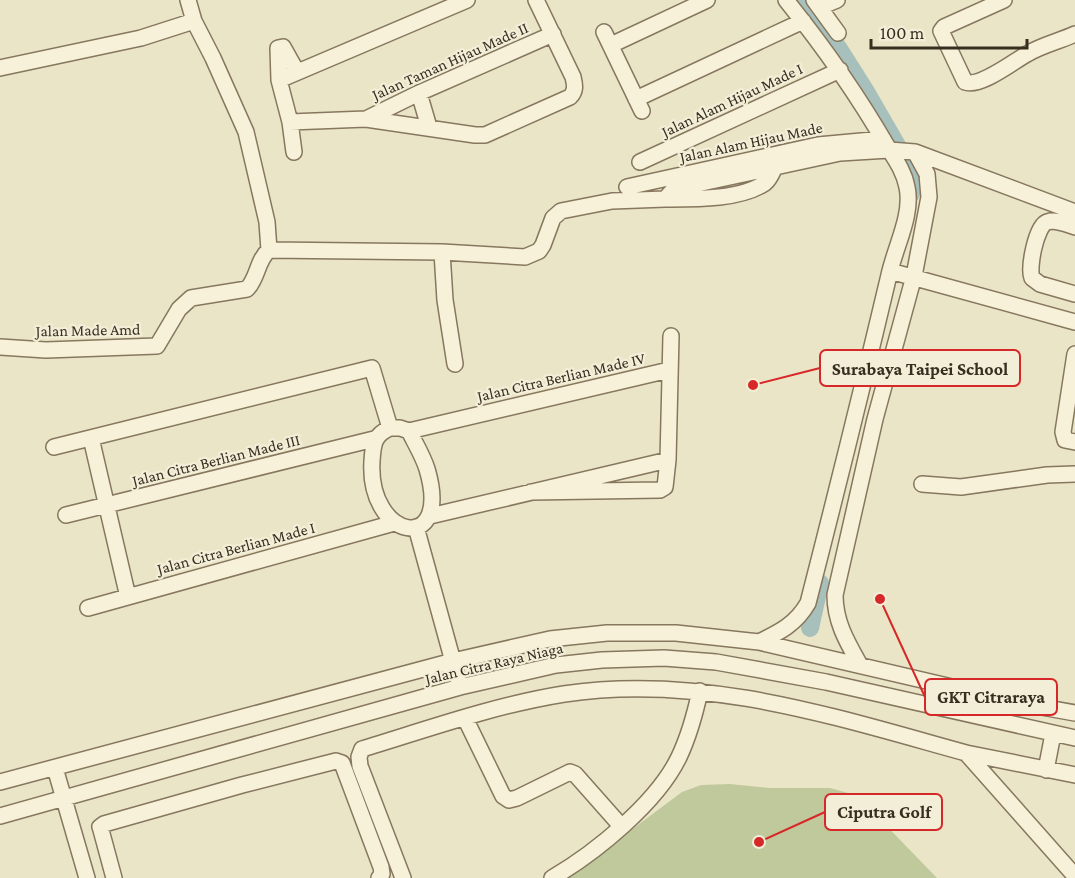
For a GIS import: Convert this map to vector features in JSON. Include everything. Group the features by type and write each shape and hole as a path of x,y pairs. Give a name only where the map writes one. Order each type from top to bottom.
{"street":[{"path":"188,0 194,21 246,132 267,222 269,250 442,252 525,257 538,251 543,245 553,218 561,211 632,199 665,199 674,189 774,167 840,153 897,148 1075,212"},
{"path":"279,80 467,0"},
{"path":"366,119 485,135 570,97 574,93 575,85 536,0"},
{"path":"707,0 608,38 639,105 803,21"},
{"path":"786,0 897,148 927,174 929,197 912,276 875,419 835,595 835,607 840,626 860,665"},
{"path":"837,0 817,4 838,33"},
{"path":"1004,0 944,27 941,32 965,82 970,84 1007,67 1028,53 1075,34"},
{"path":"0,68 141,38 194,21"},
{"name":"Jalan Taman Hijau Made II","path":"290,122 366,119 553,34"},
{"path":"294,152 290,122 279,80 277,49 283,47 297,72"},
{"name":"Jalan Alam Hijau Made I","path":"640,162 840,70"},
{"path":"419,93 429,127"},
{"name":"Jalan Alam Hijau Made","path":"627,188 818,145 897,148"},
{"path":"759,642 790,626 802,614 808,603 907,210 908,199 897,148"},
{"path":"1075,226 1056,221 1043,225 1039,230 1029,267 1032,278 1040,284 1075,294"},
{"name":"Jalan Made Amd","path":"0,347 46,350 157,346 178,309 191,298 248,289 261,259 269,250"},
{"path":"442,252 445,300 455,364"},
{"path":"892,271 1075,322"},
{"path":"669,370 671,336"},
{"path":"1075,356 1064,437 1067,442 1075,442"},
{"path":"54,447 372,368 390,428"},
{"name":"Jalan Citra Berlian Made IV","path":"409,431 669,370 668,460 666,483 660,490 531,492"},
{"path":"390,428 409,431 431,482 430,516 422,525 416,527 401,527 394,523 385,513 373,487 371,473 374,439 381,432 390,428"},
{"path":"91,438 128,597"},
{"name":"Jalan Citra Berlian Made III","path":"66,515 374,439"},
{"path":"430,516 668,460"},
{"path":"922,484 961,487 1047,475 1075,474"},
{"name":"Jalan Citra Berlian Made I","path":"88,608 394,523"},
{"path":"416,527 460,687"},
{"name":"Jalan Citra Raya Niaga","path":"0,782 453,661 550,639 607,633 676,633 759,642 1025,704 1075,713"},
{"name":"Jalan Citra Raya Niaga","path":"0,816 460,687 556,665 602,660 664,658 716,662 826,682 1075,738"},
{"path":"403,878 360,766 359,757 362,749 465,718 563,694 641,688 700,691 801,708 966,753 1075,775"},
{"path":"552,878 593,851 652,797 679,758 694,719 700,691"},
{"path":"1021,727 1025,704"},
{"path":"465,718 503,796 510,800 517,798 570,772 575,774 621,826"},
{"path":"1046,770 1053,734"},
{"path":"966,753 1075,876"},
{"path":"114,878 100,827 104,824 336,761 342,763 381,867 382,874 379,878"},
{"path":"55,768 87,878"}],"green space":[{"path":"730,784 769,788 830,788 848,793 872,811 937,878 567,878 682,792 701,785"}],"waterway":[{"path":"802,0 839,49 910,168 911,194"},
{"path":"810,628 820,583"}],"place":[{"name":"Surabaya Taipei School","path":"753,385"},
{"name":"GKT Citraraya","path":"880,599"},
{"name":"Ciputra Golf","path":"759,842"}]}
